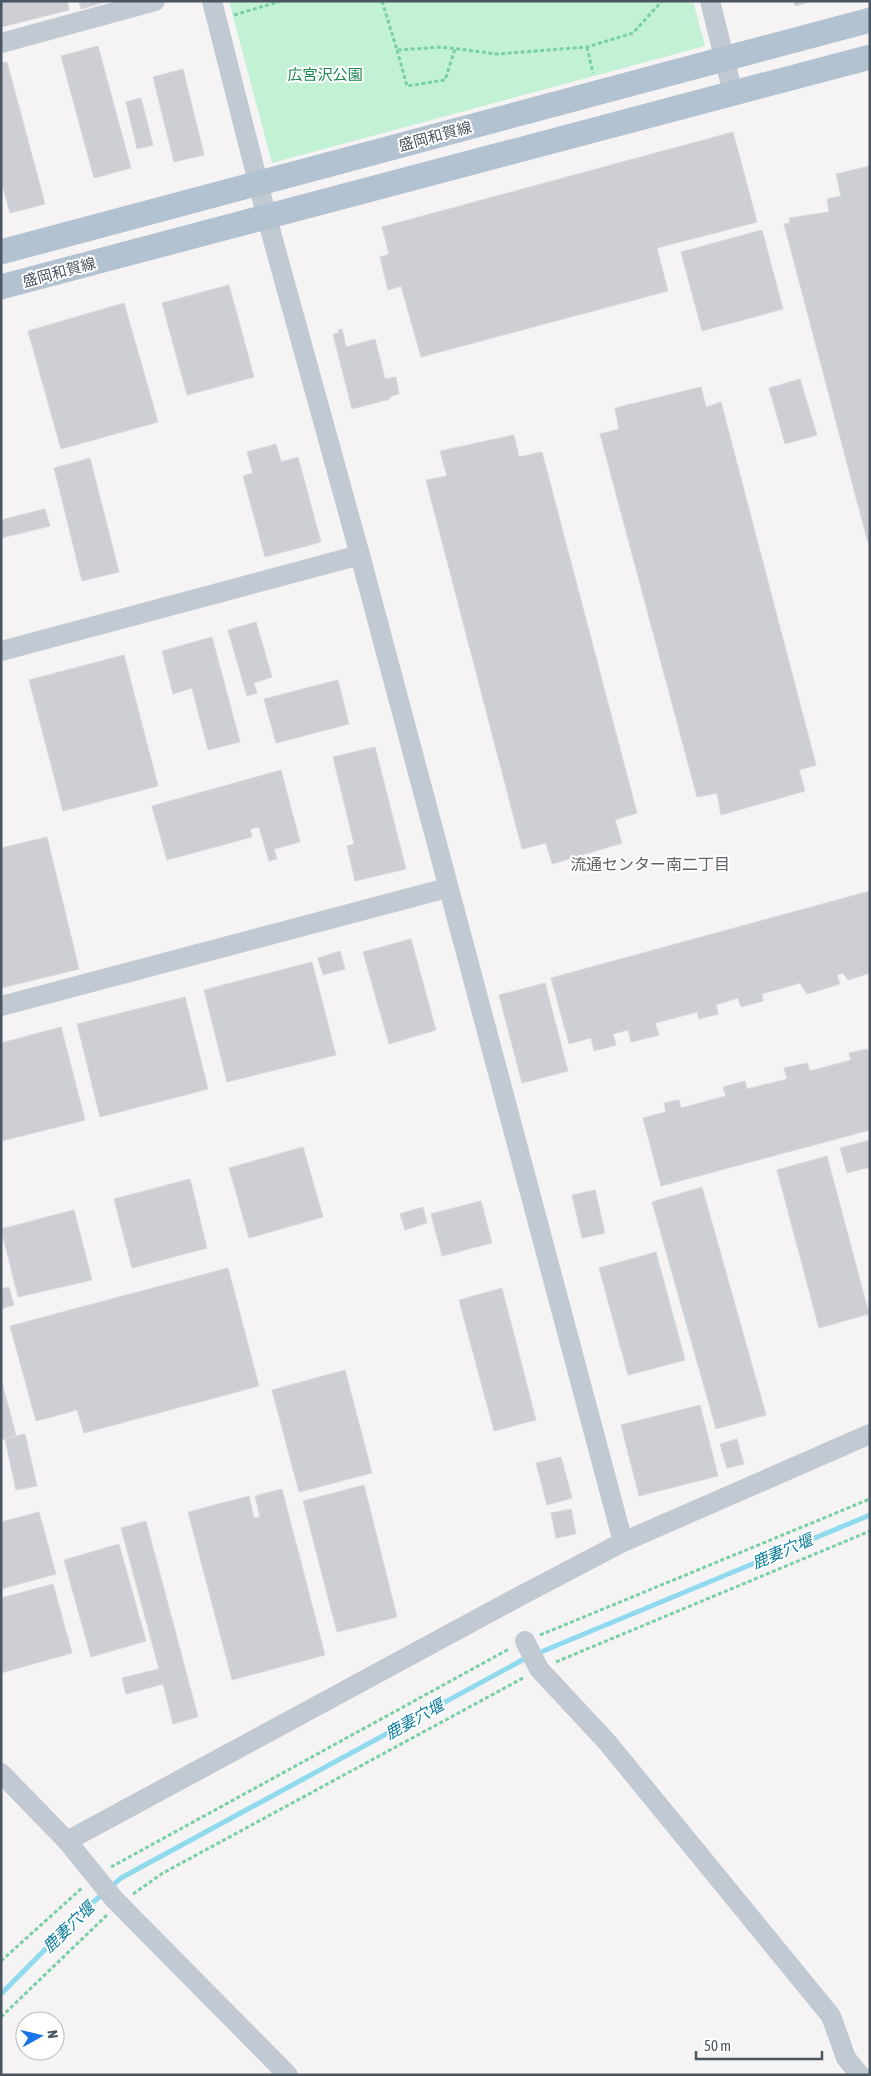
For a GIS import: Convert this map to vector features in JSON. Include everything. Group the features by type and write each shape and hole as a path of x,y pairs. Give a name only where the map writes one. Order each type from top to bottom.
{"main road":[{"name":"盛岡和賀線","path":"1,252 870,20"},
{"name":"盛岡和賀線","path":"1,288 870,57"}],"street":[{"path":"1,43 155,1"},
{"path":"710,1 733,93"},
{"path":"215,11 267,218 360,555 447,888 623,1542"},
{"path":"1,651 360,555"},
{"path":"1,1006 447,888"},
{"path":"67,1842 522,1594 623,1542 870,1434"},
{"path":"532,1654 607,1742 831,2016 846,2058 860,2075"},
{"path":"1,1772 67,1842 117,1902 288,2075"}],"path":[{"path":"215,11 281,1"},
{"path":"382,1 407,86 445,80 456,49"},
{"path":"397,50 442,47 496,54 587,46 632,33 662,1"},
{"path":"587,46 598,92"},
{"path":"1,1961 99,1880 532,1654 870,1499"},
{"path":"1,2017 117,1902 532,1654 870,1531"}],"green space":[{"name":"広宮沢公園","path":"229,1 693,1 705,46 272,163"}],"building":[{"path":"1,1 67,1 69,10 1,27"},
{"path":"79,1 109,1 81,9"},
{"path":"794,1 813,1 795,6"},
{"path":"98,46 131,168 94,178 61,56"},
{"path":"7,62 45,204 10,213 1,181 1,63"},
{"path":"183,69 204,155 174,162 153,77"},
{"path":"141,98 153,145 137,149 126,102"},
{"path":"733,132 757,222 657,248 668,291 421,357 401,286 388,290 380,257 389,254 382,227"},
{"path":"870,166 870,543 868,543 784,224 790,223 789,218 829,212 827,199 841,196 836,174"},
{"path":"762,230 783,309 702,331 681,252"},
{"path":"229,285 254,377 187,395 162,303"},
{"path":"124,303 158,422 61,449 28,331"},
{"path":"342,329 346,347 375,339 385,379 396,377 399,394 389,397 390,399 352,409 333,334 339,333 338,330"},
{"path":"800,379 817,435 785,444 769,388"},
{"path":"701,387 706,407 721,402 816,765 799,770 805,791 721,815 717,793 697,797 600,434 619,429 615,408"},
{"path":"514,435 519,457 542,452 637,813 615,820 622,843 552,864 546,843 522,849 426,480 447,476 440,451"},
{"path":"276,444 281,462 298,457 321,542 265,557 243,476 253,473 247,452"},
{"path":"90,458 119,572 82,581 54,468"},
{"path":"45,509 50,526 1,538 1,520"},
{"path":"256,622 272,677 254,683 257,693 247,696 228,630"},
{"path":"212,637 240,742 208,750 192,688 173,694 162,651"},
{"path":"124,655 158,786 63,811 29,680"},
{"path":"338,680 349,724 276,743 264,699"},
{"path":"375,747 406,869 355,881 347,846 354,844 333,757"},
{"path":"281,770 300,842 274,849 277,859 269,861 259,827 250,829 252,837 167,860 152,806"},
{"path":"47,837 79,969 1,988 1,848"},
{"path":"870,891 870,973 848,980 843,973 837,975 840,984 807,994 800,983 762,994 763,1001 741,1007 738,998 716,1005 718,1014 699,1019 697,1012 655,1023 659,1035 631,1042 628,1030 613,1034 616,1045 594,1051 591,1038 569,1044 551,978"},
{"path":"411,939 436,1030 389,1044 363,952"},
{"path":"340,951 345,969 323,975 318,958"},
{"path":"312,962 336,1055 227,1082 204,990"},
{"path":"545,983 568,1071 522,1083 499,995"},
{"path":"185,997 208,1089 100,1117 77,1024"},
{"path":"61,1027 85,1120 1,1141 1,1043"},
{"path":"867,1049 870,1055 870,1130 661,1186 643,1118 666,1112 664,1103 679,1100 681,1108 726,1096 723,1087 745,1081 747,1089 787,1079 784,1068 807,1063 810,1071 851,1060 849,1053"},
{"path":"870,1140 870,1167 847,1173 840,1148"},
{"path":"303,1147 323,1217 249,1238 229,1168"},
{"path":"827,1156 869,1314 819,1328 777,1170"},
{"path":"190,1179 207,1248 132,1268 114,1199"},
{"path":"702,1187 766,1415 716,1429 652,1202"},
{"path":"595,1190 605,1233 582,1238 572,1195"},
{"path":"481,1201 492,1243 442,1256 431,1214"},
{"path":"423,1207 427,1223 405,1230 400,1214"},
{"path":"74,1210 92,1280 18,1297 1,1229"},
{"path":"656,1252 685,1360 628,1375 599,1268"},
{"path":"228,1268 259,1386 84,1433 77,1410 36,1421 10,1326"},
{"path":"9,1287 14,1305 1,1309 1,1289"},
{"path":"502,1288 536,1420 494,1431 459,1300"},
{"path":"345,1370 372,1473 299,1492 272,1390"},
{"path":"1,1379 16,1435 1,1440"},
{"path":"700,1405 718,1476 639,1496 621,1425"},
{"path":"25,1434 37,1486 16,1490 5,1439"},
{"path":"737,1439 744,1464 727,1468 720,1444"},
{"path":"561,1457 572,1498 547,1505 536,1463"},
{"path":"364,1485 397,1617 337,1632 303,1501"},
{"path":"282,1489 325,1655 232,1680 188,1512 249,1496 254,1518 260,1517 255,1496"},
{"path":"571,1509 576,1534 556,1538 551,1513"},
{"path":"39,1512 56,1574 1,1589 1,1522"},
{"path":"146,1521 198,1717 173,1724 163,1684 126,1694 122,1678 159,1669 121,1528"},
{"path":"119,1544 146,1641 91,1657 64,1560"},
{"path":"53,1584 72,1653 1,1673 1,1598"}],"waterway":[{"name":"鹿妻穴堰","path":"536,1654 870,1515"},
{"name":"鹿妻穴堰","path":"111,1887 121,1878 528,1657"},
{"name":"鹿妻穴堰","path":"1,1994 85,1909 104,1893"}],"district":[{"name":"流通センター南二丁目","path":"650,864"}]}
